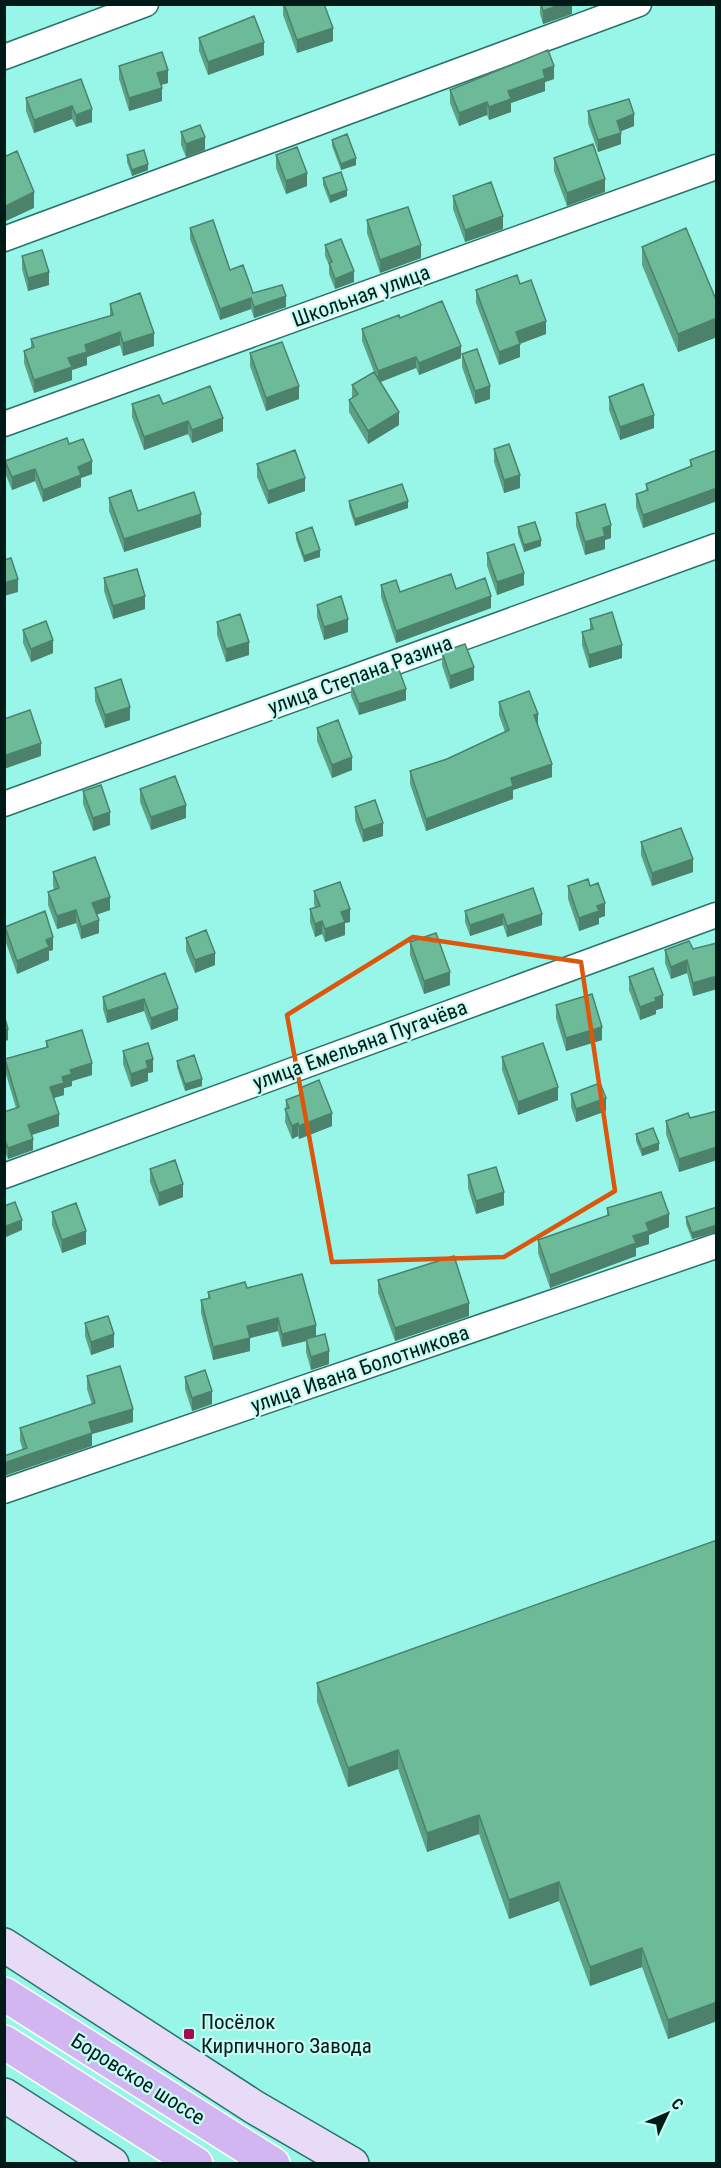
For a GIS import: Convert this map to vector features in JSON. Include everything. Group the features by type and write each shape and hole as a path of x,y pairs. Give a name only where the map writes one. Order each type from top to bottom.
{"main road":[{"path":"4,1945 254,2108 352,2163"},
{"name":"Боровское шоссе","path":"4,1994 273,2163"},
{"name":"Боровское шоссе","path":"4,2042 196,2163"},
{"path":"4,2096 112,2163"}],"street":[{"path":"4,57 146,4"},
{"path":"4,239 639,4"},
{"name":"Школьная улица","path":"4,424 717,167"},
{"name":"улица Степана Разина","path":"4,804 717,546"},
{"name":"улица Емельяна Пугачёва","path":"4,1176 717,915"},
{"name":"улица Ивана Болотникова","path":"4,1491 717,1246"}],"highlighted area":[{"path":"413,937 581,962 615,1191 504,1257 332,1262 287,1015"}],"building":[{"path":"284,4 324,4 333,28 297,40"},
{"path":"541,4 562,4 543,11"},
{"path":"254,16 264,42 208,62 199,38"},
{"path":"548,50 554,66 543,70 545,78 508,91 511,99 489,107 487,102 459,113 450,90"},
{"path":"162,52 168,70 157,73 162,88 129,98 119,66"},
{"path":"81,79 92,109 76,115 72,106 34,120 26,98"},
{"path":"629,99 634,114 617,121 621,133 598,140 588,111"},
{"path":"200,125 205,137 186,144 181,132"},
{"path":"347,134 356,158 341,164 332,140"},
{"path":"593,144 605,179 567,193 554,158"},
{"path":"297,147 307,173 286,181 276,155"},
{"path":"144,150 148,164 132,170 127,155"},
{"path":"17,151 34,192 4,207 4,157"},
{"path":"341,172 347,190 330,196 323,178"},
{"path":"491,182 503,216 465,230 453,196"},
{"path":"408,207 421,245 380,260 367,220"},
{"path":"213,220 230,270 243,265 253,293 282,285 286,296 254,307 251,298 220,309 190,228"},
{"path":"686,228 717,302 717,318 678,334 642,247"},
{"path":"341,239 354,271 335,279 329,263 332,262 325,245"},
{"path":"42,250 49,272 28,278 22,256"},
{"path":"517,275 520,284 531,280 546,321 516,332 520,344 499,352 476,290"},
{"path":"140,293 154,333 123,343 120,332 85,345 87,352 68,358 72,367 34,380 24,351 34,347 31,339 113,315 110,304"},
{"path":"442,301 461,346 419,363 416,357 378,371 362,329 399,315 400,318"},
{"path":"282,342 299,386 266,398 250,353"},
{"path":"477,349 490,386 475,391 462,354"},
{"path":"374,372 399,412 368,431 349,400 358,394 352,385"},
{"path":"643,384 654,415 620,427 609,397"},
{"path":"210,386 223,418 192,430 188,421 144,437 132,404 159,395 163,404"},
{"path":"67,438 69,444 83,439 92,461 78,467 81,475 43,490 35,469 12,477 5,461"},
{"path":"509,444 520,475 504,480 494,449"},
{"path":"295,450 305,478 268,491 257,464"},
{"path":"717,450 717,488 643,515 636,494 648,490 646,484 692,466 690,460"},
{"path":"402,484 408,501 355,519 349,501"},
{"path":"131,490 138,511 194,492 201,514 124,539 109,498"},
{"path":"605,504 611,525 603,528 605,536 585,542 576,513"},
{"path":"535,522 541,540 524,545 518,527"},
{"path":"312,527 320,550 304,556 296,533"},
{"path":"514,544 524,573 497,582 487,553"},
{"path":"11,558 18,579 4,583 4,560"},
{"path":"137,569 145,596 113,606 104,578"},
{"path":"451,574 456,589 485,578 491,596 396,631 381,585 396,580 400,592"},
{"path":"341,596 348,619 324,627 317,605"},
{"path":"612,612 622,645 589,655 582,632 593,629 590,619"},
{"path":"240,614 249,642 226,649 217,622"},
{"path":"46,621 53,640 31,649 23,630"},
{"path":"465,644 474,667 450,676 442,652"},
{"path":"398,667 406,689 359,704 351,685"},
{"path":"121,679 130,707 105,715 95,688"},
{"path":"529,691 538,714 534,715 552,764 511,778 513,786 426,819 410,771 447,759 509,730 499,702"},
{"path":"30,710 41,743 4,756 4,719"},
{"path":"338,720 352,757 332,765 317,728"},
{"path":"175,776 186,805 151,817 140,789"},
{"path":"101,785 110,812 93,818 83,791"},
{"path":"375,800 383,823 363,830 355,807"},
{"path":"681,828 693,859 652,873 641,842"},
{"path":"95,857 110,897 92,903 99,920 81,927 76,910 57,916 48,892 59,888 53,872"},
{"path":"588,879 590,886 598,883 605,903 597,906 599,911 579,918 568,886"},
{"path":"340,882 350,909 341,912 345,922 325,929 322,921 315,924 310,909 320,906 314,891"},
{"path":"533,888 542,914 507,926 503,914 470,925 465,911"},
{"path":"45,911 53,937 46,940 49,947 17,961 5,927"},
{"path":"206,930 215,953 195,960 186,938"},
{"path":"436,933 450,972 424,981 410,942"},
{"path":"689,941 693,949 717,943 717,976 693,983 687,960 671,967 665,950"},
{"path":"653,968 663,995 655,998 656,1001 640,1007 629,977"},
{"path":"165,973 178,1008 151,1018 144,999 107,1011 103,997"},
{"path":"592,994 602,1027 566,1038 556,1005"},
{"path":"4,1015 8,1029 4,1030"},
{"path":"82,1030 92,1063 70,1070 72,1074 62,1077 64,1083 50,1087 59,1114 28,1125 33,1139 8,1148 4,1138 4,1112 19,1107 5,1059 48,1047 46,1041"},
{"path":"148,1043 153,1059 146,1061 148,1068 131,1074 123,1051"},
{"path":"543,1043 558,1087 518,1102 502,1057"},
{"path":"194,1055 202,1079 185,1084 177,1061"},
{"path":"319,1080 332,1113 299,1126 298,1123 292,1126 285,1109 289,1108 286,1100 302,1094 300,1088"},
{"path":"600,1083 606,1098 576,1109 571,1094"},
{"path":"717,1111 717,1147 679,1159 666,1121 688,1113 690,1118"},
{"path":"653,1128 659,1143 642,1149 636,1134"},
{"path":"175,1160 183,1184 159,1193 150,1169"},
{"path":"496,1167 504,1192 476,1201 468,1175"},
{"path":"661,1192 669,1214 646,1223 649,1231 633,1236 636,1243 550,1275 538,1240 609,1215 607,1208"},
{"path":"15,1202 22,1220 4,1227 4,1206"},
{"path":"76,1203 86,1231 62,1240 52,1212"},
{"path":"717,1207 717,1225 692,1233 686,1217"},
{"path":"454,1256 469,1303 395,1328 378,1280"},
{"path":"302,1274 316,1325 282,1334 278,1318 247,1326 250,1338 213,1347 201,1300 210,1298 208,1292 245,1282 247,1288"},
{"path":"108,1316 114,1334 91,1342 85,1323"},
{"path":"325,1334 329,1351 311,1357 306,1339"},
{"path":"120,1366 133,1409 89,1422 92,1433 4,1463 4,1456 27,1448 20,1428 95,1403 87,1376"},
{"path":"205,1370 212,1391 192,1398 185,1377"},
{"path":"717,1540 717,2002 668,2020 642,1948 590,1967 559,1882 509,1900 479,1815 427,1833 398,1750 348,1768 317,1683"}],"place":[{"name":"Посёлок Кирпичного Завода","path":"189,2034"}]}
